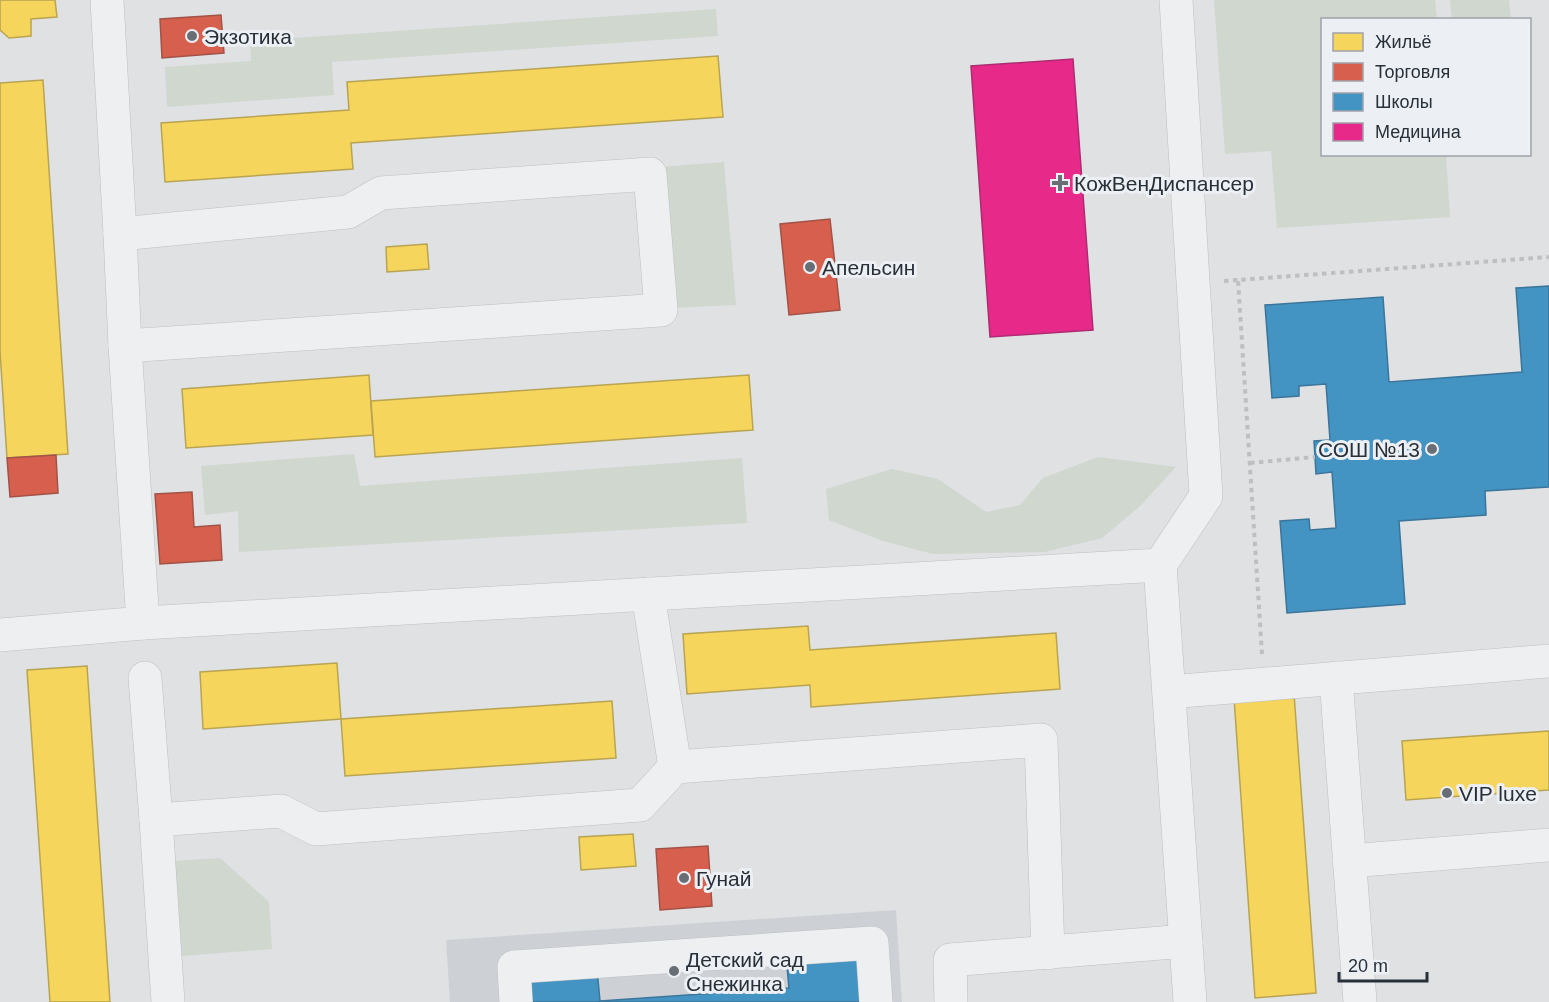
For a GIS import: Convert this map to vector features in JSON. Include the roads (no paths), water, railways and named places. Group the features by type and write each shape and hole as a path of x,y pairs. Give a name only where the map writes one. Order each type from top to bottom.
{"lane":[{"path":"118,0 107,0 142,623"},
{"path":"1176,0 1206,496 1160,565 1190,1002"},
{"path":"120,234 348,212 381,193 650,174 661,310 125,346"},
{"path":"0,635 142,623 1160,565"},
{"path":"648,594 675,767"},
{"path":"1169,692 1549,661"},
{"path":"145,678 168,1002"},
{"path":"1336,678 1360,1002"},
{"path":"156,820 281,811 315,829 640,805 675,767 1041,740 1048,952"},
{"path":"1349,861 1549,845"},
{"path":"951,1002 950,960 1186,941"},
{"path":"516,1002 514,967 872,943 876,1002"}],"place":[{"name":"Экзотика","path":"192,36"},
{"name":"КожВенДиспансер","path":"1060,183"},
{"name":"Апельсин","path":"810,267"},
{"name":"СОШ №13","path":"1432,449"},
{"name":"VIP luxe","path":"1447,793"},
{"name":"Гунай","path":"684,878"},
{"name":"Детский сад Снежинка","path":"674,971"}]}
